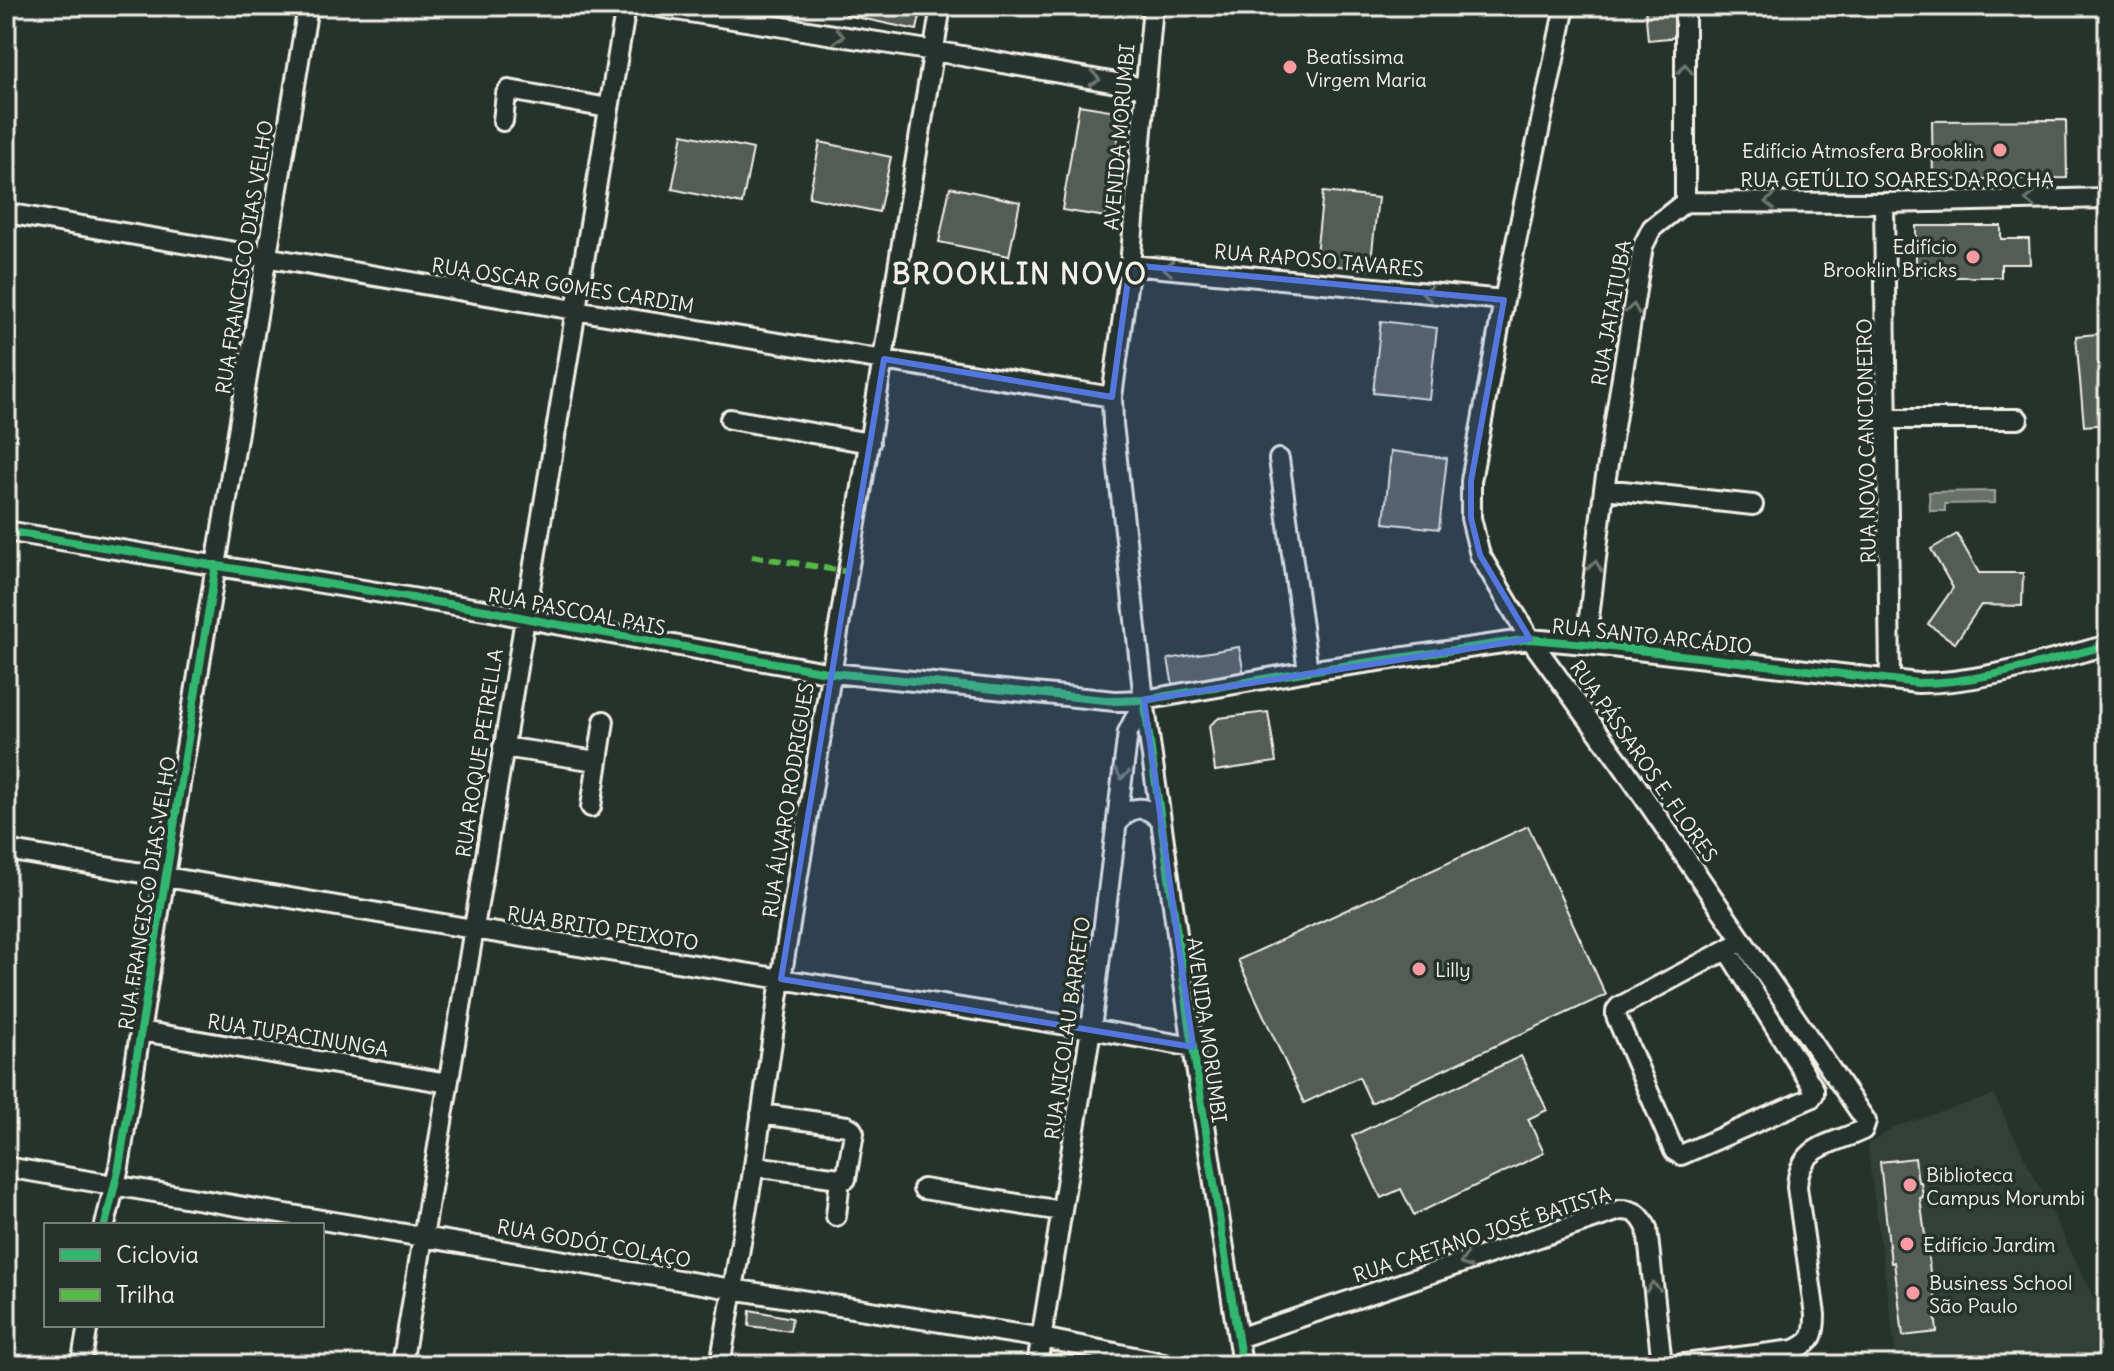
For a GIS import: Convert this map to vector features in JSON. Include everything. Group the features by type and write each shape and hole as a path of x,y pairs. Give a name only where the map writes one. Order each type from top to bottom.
{"street":[{"name":"RUA FRANCISCO DIAS VELHO","path":"105,1223 119,1167 308,6"},
{"name":"RUA ROQUE PETRELLA","path":"402,1365 626,6"},
{"path":"651,6 1145,88"},
{"name":"RUA ÁLVARO RODRIGUES","path":"720,1365 941,6"},
{"name":"AVENIDA MORUMBI","path":"1153,6 1130,265 1112,397 1144,700 1242,1365"},
{"name":"RUA PÁSSAROS E. FLORES","path":"1565,6 1504,300 1471,481 1471,518 1480,555 1530,639 1622,765 1735,945 1866,1121 1866,1127 1855,1134 1819,1147 1802,1163 1797,1175 1815,1315 1812,1339 1794,1350 1677,1365"},
{"path":"1685,6 1685,202"},
{"path":"503,121 509,90 608,108"},
{"name":"RUA GETÚLIO SOARES DA ROCHA","path":"1685,202 1884,203 2108,198"},
{"name":"RUA JATAITUBA","path":"1586,644 1604,489 1643,246 1652,228 1685,202"},
{"name":"RUA NOVO CANCIONEIRO","path":"1884,203 1890,679"},
{"name":"RUA OSCAR GOMES CARDIM","path":"6,213 1112,397"},
{"name":"RUA RAPOSO TAVARES","path":"1130,265 1504,300"},
{"path":"730,419 870,443"},
{"path":"1888,419 2018,419"},
{"path":"1279,459 1308,671"},
{"path":"1604,489 1753,505"},
{"name":"RUA PASCOAL PAIS","path":"6,531 832,673 1115,701 1144,700"},
{"name":"RUA SANTO ARCÁDIO","path":"1144,700 1308,671 1530,639 1918,683 1943,683 2032,665 2108,645"},
{"name":"RUA NICOLAU BARRETO","path":"1037,1365 1091,1029 1128,732 1144,700"},
{"path":"591,807 604,721"},
{"path":"503,747 597,761"},
{"path":"1115,828 1124,815 1139,808 1155,814 1161,821"},
{"name":"RUA BRITO PEIXOTO","path":"6,850 1193,1047"},
{"path":"1735,945 1814,1094 1681,1155 1674,1151 1616,1011 1735,945"},
{"name":"RUA TUPACINUNGA","path":"141,1031 448,1083"},
{"path":"754,1166 840,1179 847,1177 854,1133 851,1128 761,1114"},
{"name":"RUA GODÓI COLAÇO","path":"6,1167 1042,1338 1173,1365"},
{"path":"836,1216 840,1179"},
{"path":"923,1189 1062,1211"},
{"name":"RUA CAETANO JOSÉ BATISTA","path":"1238,1338 1620,1210 1630,1210 1637,1212 1647,1228 1662,1365"},
{"path":"81,1365 88,1327"}],"highlighted area":[{"path":"1130,265 1504,300 1471,481 1471,518 1480,555 1530,639 1144,700 1193,1047 781,979 884,359 1112,397"}],"shaded area":[{"path":"1995,491 1995,503 1945,504 1945,511 1930,511 1929,492"},
{"path":"1994,1095 2096,1302 2108,1332 2108,1365 1920,1365 1918,1354 1896,1356 1867,1145 1894,1127"}],"building":[{"path":"848,6 922,6 917,30 846,15"},
{"path":"1645,6 1676,6 1679,37 1648,40"},
{"path":"1079,105 1122,112 1106,217 1062,210"},
{"name":"Edifício Atmosfera Brooklin","path":"2066,120 2067,178 1933,180 1932,121"},
{"path":"683,134 753,149 742,204 672,189"},
{"path":"820,142 891,157 879,212 809,197"},
{"path":"950,187 1020,202 1009,256 939,242"},
{"path":"1323,192 1378,198 1370,270 1315,263"},
{"name":"Edifício Brooklin Bricks","path":"1916,226 2001,226 2001,239 2029,239 2030,264 2001,264 2001,277 1916,277"},
{"path":"1381,321 1437,328 1429,399 1373,393"},
{"path":"2108,333 2108,424 2084,426 2076,336"},
{"path":"1391,451 1447,458 1439,529 1384,523"},
{"path":"1957,534 1979,573 2023,573 2022,606 1981,605 1955,643 1928,624 1953,588 1931,549"},
{"path":"1239,647 1244,674 1173,686 1168,659"},
{"path":"1268,712 1276,762 1215,771 1209,726 1219,718"},
{"name":"Lilly","path":"1528,826 1606,995 1371,1103 1359,1077 1304,1103 1238,960"},
{"path":"1521,1056 1547,1110 1528,1119 1544,1153 1414,1215 1401,1189 1381,1198 1352,1136"},
{"name":"Edifício Jardim","path":"1915,1158 1923,1197 1920,1198 1934,1287 1937,1332 1903,1336 1880,1162"},
{"path":"750,1310 792,1318 790,1331 749,1326"}],"marked path":[{"path":"752,556 849,572"}],"cycle path":[{"path":"6,531 491,611 832,673 1115,701 1144,700 1308,671 1530,639 1918,683 1990,675 2108,645"},
{"path":"105,1223 119,1167 216,565"},
{"path":"1144,700 1242,1365"}],"place":[{"name":"Beatíssima Virgem Maria","path":"1290,67"},
{"name":"Edifício Atmosfera Brooklin","path":"2000,150"},
{"name":"Edifício Brooklin Bricks","path":"1973,257"},
{"name":"Lilly","path":"1419,969"},
{"name":"Biblioteca Campus Morumbi","path":"1910,1185"},
{"name":"Edifício Jardim","path":"1907,1244"},
{"name":"Business School São Paulo","path":"1913,1293"}],"district":[{"name":"BROOKLIN NOVO","path":"1020,274"}]}
